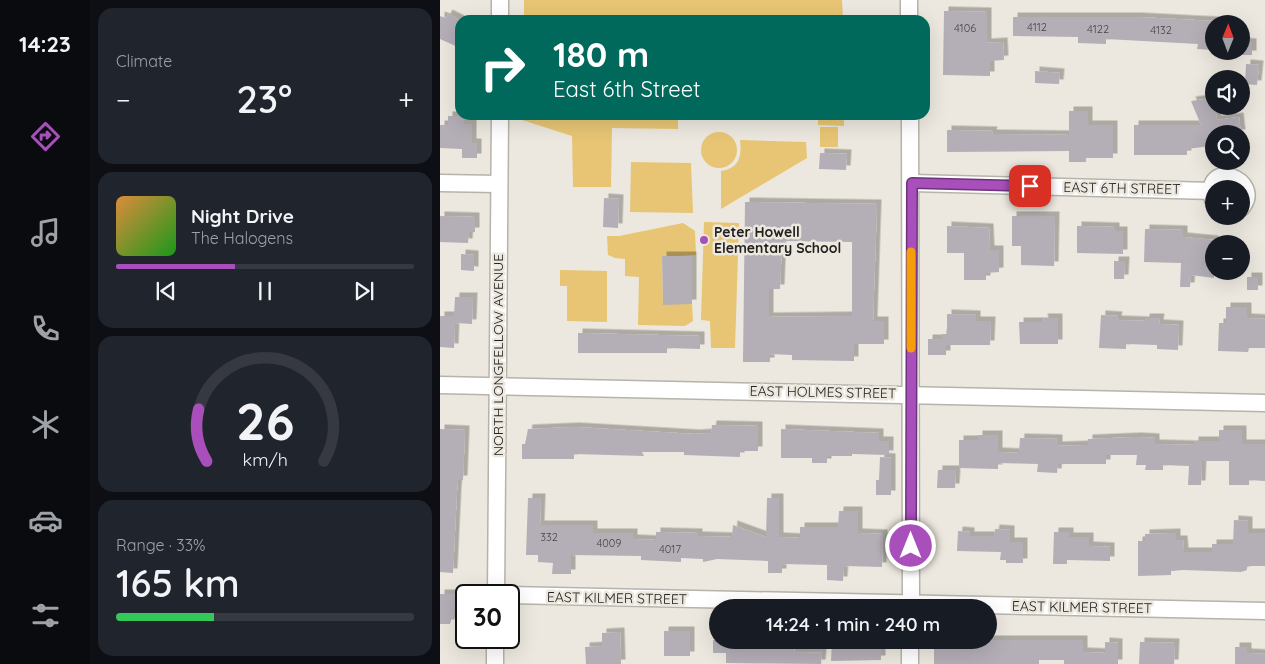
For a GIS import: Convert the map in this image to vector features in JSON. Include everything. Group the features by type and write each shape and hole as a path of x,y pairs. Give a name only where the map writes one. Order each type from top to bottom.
{"street":[{"path":"500,0 500,15"},
{"path":"909,0 909,15"},
{"name":"NORTH LONGFELLOW AVENUE","path":"496,584 500,120"},
{"path":"910,120 912,183 911,599"},
{"path":"1219,180 1224,176 1230,175 1242,180"},
{"path":"440,183 498,184"},
{"name":"EAST 6TH STREET","path":"912,183 1205,196"},
{"name":"EAST HOLMES STREET","path":"440,385 1265,402"},
{"name":"EAST KILMER STREET","path":"520,595 709,600"},
{"name":"EAST KILMER STREET","path":"997,607 1265,611"},
{"path":"495,664 496,649"},
{"path":"910,649 910,664"}],"shaded area":[{"path":"524,0 842,0 843,15 524,15"},
{"path":"522,120 678,120 678,129 612,128 611,187 573,187 572,136"},
{"path":"818,120 844,120 844,126 818,125"},
{"path":"820,127 838,127 838,147 820,147"},
{"path":"719,132 726,133 732,137 736,143 736,157 732,163 726,167 719,168 712,167 706,163 702,157 701,150 702,143 706,137 712,133"},
{"path":"740,140 806,142 807,158 721,209 721,171 727,170 738,161 740,156"},
{"path":"631,162 691,163 693,213 630,212"},
{"path":"704,222 739,223 735,348 711,348 710,321 701,320"},
{"path":"683,223 695,231 696,255 662,257 663,304 692,304 693,321 685,326 638,325 639,277 625,276 625,259 608,255 607,236 619,236"},
{"path":"560,270 607,271 607,322 567,321 567,286 560,286"}],"building":[{"path":"944,11 987,12 987,43 1003,42 1004,60 990,61 990,76 943,75"},
{"path":"448,14 455,18 455,46 440,39 440,16 446,18"},
{"path":"1013,17 1137,17 1205,21 1205,49 1197,49 1198,44 1106,39 1106,44 1078,43 1078,37 1013,36"},
{"path":"1250,43 1252,43 1252,55 1250,55"},
{"path":"1246,64 1259,65 1257,85 1250,84 1250,70 1246,70"},
{"path":"1035,71 1060,73 1059,84 1035,83"},
{"path":"1205,99 1205,115 1216,115 1217,120 1239,117 1240,125 1205,125 1205,147 1187,149 1187,155 1134,155 1134,125 1201,125 1191,101"},
{"path":"1069,111 1088,111 1088,125 1113,125 1113,158 1086,158 1086,162 1069,162 1069,151 947,152 947,130 993,131 992,134 1069,135"},
{"path":"448,116 455,116 455,120 464,120 464,124 472,124 472,143 477,143 477,158 462,158 462,149 440,148 440,125 448,125"},
{"path":"820,153 847,154 846,170 819,169"},
{"path":"604,198 619,199 618,228 603,227"},
{"path":"745,202 877,204 873,321 884,321 884,344 854,344 854,361 792,360 792,355 770,354 770,362 743,362","holes":["782,241 852,242 852,316 769,317 769,289 780,289"]},
{"path":"440,216 475,217 475,232 469,232 468,243 440,242"},
{"path":"1012,216 1055,216 1054,266 1021,265 1021,246 1012,246"},
{"path":"947,226 989,228 990,250 999,250 999,272 986,273 986,280 964,280 964,253 947,253"},
{"path":"1077,226 1115,227 1115,231 1123,231 1123,254 1077,253"},
{"path":"1145,229 1183,230 1183,237 1205,239 1205,277 1191,275 1190,287 1180,287 1181,263 1144,262"},
{"path":"461,254 474,255 474,271 461,270"},
{"path":"662,256 692,256 692,304 663,305"},
{"path":"1114,261 1125,261 1124,279 1114,279"},
{"path":"1250,277 1258,277 1258,290 1247,290 1247,280 1250,280"},
{"path":"455,297 473,297 472,324 455,323 454,348 440,347 440,316 454,316"},
{"path":"1226,307 1247,307 1247,318 1265,319 1265,348 1249,348 1248,352 1218,351 1219,323 1226,323"},
{"path":"947,314 976,315 976,321 991,321 990,345 946,345 946,355 928,355 928,339 942,339 942,334 947,334"},
{"path":"1101,315 1118,316 1117,320 1145,321 1145,318 1160,318 1159,324 1179,325 1178,350 1157,349 1157,345 1126,344 1126,349 1099,348"},
{"path":"1043,318 1058,318 1058,344 1020,344 1019,322 1044,322"},
{"path":"578,333 700,336 700,349 667,348 667,353 578,353"},
{"path":"712,425 758,426 758,451 740,451 740,457 684,455 684,452 642,452 644,456 574,454 574,459 522,459 522,444 525,444 528,429 575,427 695,434 711,433"},
{"path":"440,429 465,430 463,480 458,480 457,491 453,573 440,572"},
{"path":"781,429 879,433 879,441 889,441 889,455 852,454 852,456 827,456 827,463 812,463 812,458 781,458"},
{"path":"1219,430 1242,430 1242,444 1265,444 1265,481 1249,480 1249,485 1229,485 1229,461 1202,461 1201,485 1188,485 1189,466 1163,465 1163,470 1145,470 1146,465 1136,465 1137,455 1106,455 1106,464 1058,464 1057,473 1037,472 1038,464 998,463 998,469 959,468 959,440 978,440 978,435 998,435 998,452 1019,453 1020,438 1058,439 1058,446 1088,445 1088,439 1137,437 1155,438 1155,444 1194,445 1194,441 1219,441"},
{"path":"880,457 891,458 891,495 876,495 876,480 879,480"},
{"path":"938,470 956,470 955,488 937,488"},
{"path":"528,498 541,498 540,525 593,525 593,533 633,533 633,539 656,540 656,532 698,533 698,536 732,537 733,525 766,537 767,498 779,498 779,537 800,538 800,527 838,527 839,511 858,511 858,533 883,534 882,567 844,566 843,581 827,580 827,565 782,564 782,573 768,573 768,561 717,559 703,562 703,559 681,558 681,562 641,560 641,556 571,555 571,574 552,574 553,563 538,562 538,555 526,555"},
{"path":"1234,520 1248,521 1248,533 1265,533 1265,566 1247,566 1247,570 1241,572 1183,570 1171,571 1171,575 1138,576 1138,541 1145,541 1145,534 1176,533 1176,540 1183,540 1184,552 1212,552 1212,544 1233,544"},
{"path":"995,529 1010,530 1010,542 1023,542 1023,563 1006,563 1006,560 1000,560 1001,552 957,551 958,531 970,532 970,536 994,536"},
{"path":"1054,532 1069,532 1069,537 1089,537 1089,546 1110,547 1110,561 1067,560 1067,564 1053,564"},
{"path":"440,594 455,594 455,611 450,624 440,624"},
{"path":"664,631 690,631 690,656 664,656"},
{"path":"620,632 621,664 586,664 585,647 602,646 602,633"},
{"path":"997,640 1083,640 1083,652 1105,653 1105,642 1118,643 1118,664 1064,664 1064,660 1039,660 1039,664 934,664 934,649 997,649"},
{"path":"1140,642 1175,643 1174,664 1139,664"},
{"path":"1235,647 1247,647 1247,653 1265,654 1265,664 1235,664"},
{"path":"713,649 794,649 794,652 822,653 821,664 726,663 726,653 713,653"},
{"path":"832,649 881,649 881,660 831,661"}],"slow traffic":[{"path":"911,252 911,348"}],"place":[{"name":"Peter Howell Elementary School","path":"704,240"}],"route":[{"path":"911,546 912,183 1030,186"}]}
